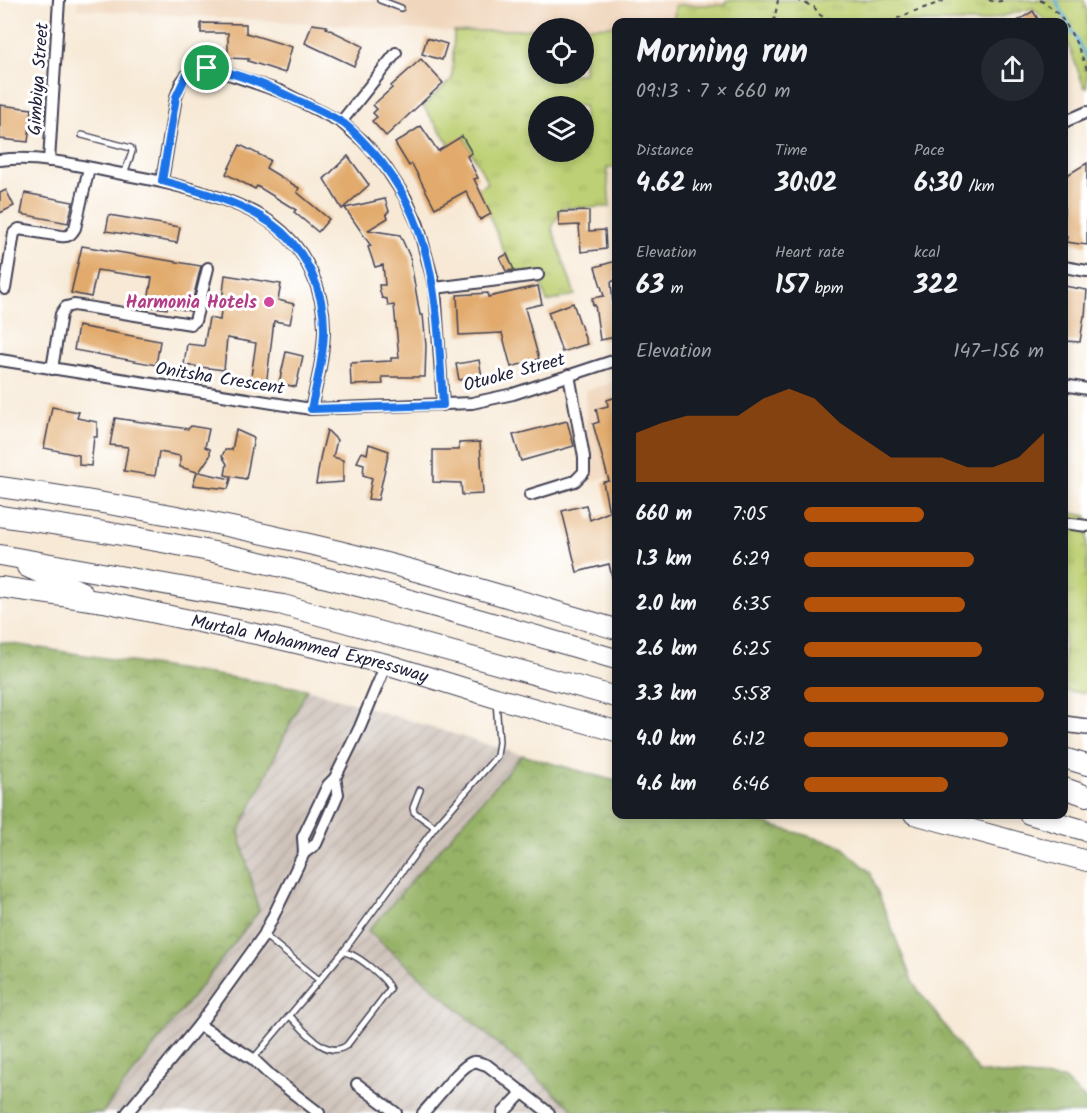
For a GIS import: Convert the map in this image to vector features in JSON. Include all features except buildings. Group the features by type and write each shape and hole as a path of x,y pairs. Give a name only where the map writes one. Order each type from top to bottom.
{"highway":[{"path":"0,487 177,516 337,551 612,628"},
{"path":"0,516 93,529 258,561 363,587 612,658"},
{"path":"93,529 177,516"},
{"path":"0,555 104,602"},
{"name":"Murtala Mohammed Expressway","path":"0,555 283,605 612,696"},
{"name":"Murtala Mohammed Expressway","path":"0,587 104,602 275,638 386,664 496,698 612,730"},
{"path":"1068,759 1087,765"},
{"path":"1068,789 1087,796"},
{"path":"932,819 1087,861"},
{"path":"1046,819 1087,831"}],"main road":[{"path":"1068,725 1087,727"}],"street":[{"name":"Gimbiya Street","path":"49,161 59,0"},
{"path":"341,122 396,53"},
{"path":"162,181 176,97 186,76 201,68 232,75 282,92 341,122 363,141 384,165 405,197 418,225 435,288 443,405"},
{"path":"1068,120 1087,112"},
{"path":"0,159 49,161 162,181 201,192 246,209 273,225 296,247 312,273 320,296 324,331 320,369 311,409"},
{"path":"5,289 14,233 19,229 67,237 71,234 75,228 89,168"},
{"path":"52,369 61,314 66,308 74,305 191,324 195,321 208,268"},
{"path":"1068,268 1087,271"},
{"path":"435,288 538,275"},
{"name":"Onitsha Crescent","path":"0,360 311,409"},
{"name":"Otuoke Street","path":"311,409 472,403 513,394 612,361"},
{"path":"530,495 575,481 584,472 585,465 569,375"},
{"path":"1068,386 1087,389"},
{"path":"1068,524 1087,526"},
{"path":"127,1113 199,1025 264,935 304,853 316,843 338,794 335,777 360,727 386,664"},
{"path":"199,1025 253,1059 319,1113"},
{"path":"423,1113 461,1071 474,1062 487,1065 549,1113"},
{"path":"357,1084 396,1113"},
{"path":"503,1113 523,1092"}],"lane":[{"path":"380,0 401,8"},
{"path":"82,135 131,148 132,152 124,174"},
{"path":"253,1059 343,952 435,827 497,756 500,742 496,698"},
{"path":"420,790 413,808 414,812 435,827"},
{"path":"264,935 319,980"},
{"path":"290,1016 321,1046 332,1051 340,1050 347,1045 390,989 381,976 350,952 343,952"}],"path":[{"path":"775,18 778,0"},
{"path":"797,0 814,7 825,18"},
{"path":"898,18 947,0"},
{"path":"989,0 996,2 1006,0"},
{"path":"1040,0 1063,18"},
{"path":"1068,25 1087,69"}],"shaded area":[{"path":"78,0 726,0 726,5 675,5 674,18 612,18 612,26 594,27 594,18 528,18 528,29 454,32 77,9"},
{"path":"612,383 612,476 588,482 585,390"},
{"path":"307,689 522,755 368,931 577,1113 102,1113 259,911 238,832"}],"green space":[{"path":"726,0 1084,0 1087,10 1087,88 1084,87 1068,45 1068,18 1043,18 1033,8 995,18 674,18 675,5 726,5"},
{"path":"612,26 612,167 607,168 610,207 561,208 552,228 575,295 547,302 540,280 518,283 478,189 488,183 464,138 450,145 423,106 452,79 454,32 528,29 528,84 594,84 594,27"},
{"path":"1068,513 1087,516 1087,693 1068,691"},
{"path":"0,642 307,689 239,832 259,911 102,1113 0,1113"},
{"path":"522,755 612,780 612,819 748,819 840,845 870,872 913,983 979,1072 1063,1079 1087,1101 1087,1113 577,1113 368,931"}],"waterway":[{"path":"1056,0 1065,18"},
{"path":"1068,23 1087,59"}],"place":[{"name":"Harmonia Hotels","path":"269,302"}],"route":[{"path":"207,68 282,92 341,122 363,141 384,165 405,197 418,225 435,288 443,405 311,409 320,369 324,331 320,296 312,273 296,247 273,225 246,209 201,192 162,181 176,97 181,83 193,71 207,68"}]}
